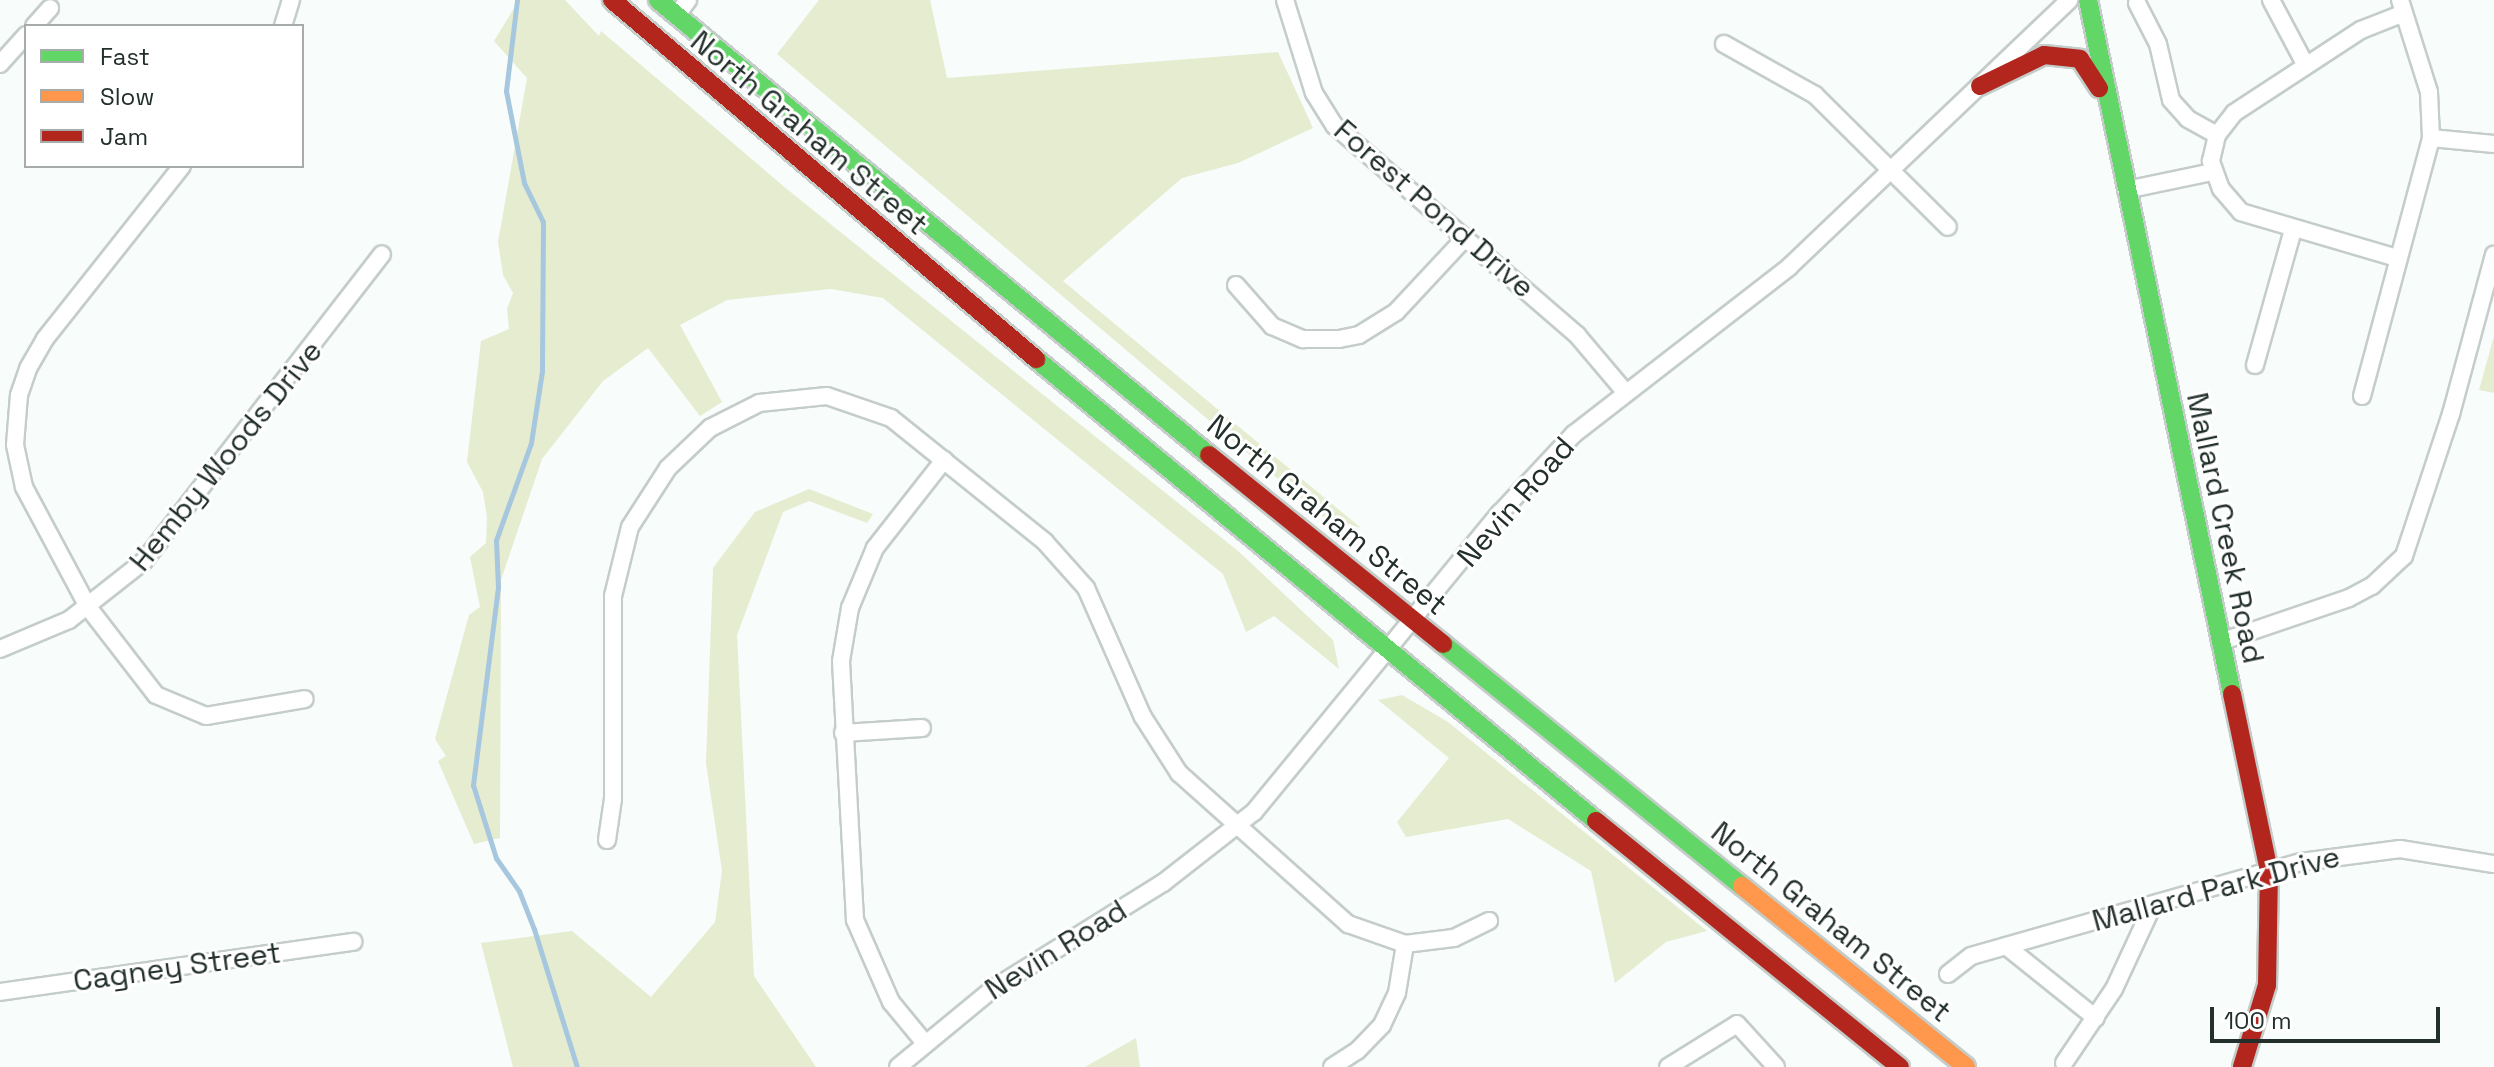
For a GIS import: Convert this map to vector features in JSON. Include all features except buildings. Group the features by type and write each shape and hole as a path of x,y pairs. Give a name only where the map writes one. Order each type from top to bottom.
{"main road":[{"name":"North Graham Street","path":"612,0 773,141 1388,652 1900,1067"},
{"name":"North Graham Street","path":"658,0 964,257 1966,1067"},
{"name":"Mallard Creek Road","path":"2088,0 2269,871 2267,985 2242,1067"},
{"path":"1980,86 2025,61 2071,56 2090,70 2110,108"}],"street":[{"path":"284,24 291,0"},
{"path":"676,16 688,0"},
{"name":"Forest Pond Drive","path":"1285,0 1314,93 1335,126 1577,335 1626,393"},
{"name":"Nevin Road","path":"898,1067 924,1042 994,988 1189,865 1236,827 1278,787 1539,470 1626,393 1777,277 2069,0"},
{"path":"2271,0 2305,64"},
{"path":"2137,3 2158,44 2171,100 2188,119 2217,135"},
{"path":"2362,396 2431,138 2429,92 2402,7 2305,64 2234,113 2217,135 2212,172 2241,212 2293,230 2397,258"},
{"path":"36,24 50,8"},
{"path":"0,64 24,37"},
{"path":"1724,44 1815,95 1893,169 1948,227"},
{"path":"2431,138 2488,143"},
{"path":"180,168 45,339 19,395 15,445 24,487 88,607 141,682 174,706 219,716 305,699"},
{"path":"2126,190 2212,172"},
{"path":"2255,365 2293,230"},
{"path":"1236,285 1272,326 1303,339 1339,339 1359,335 1396,312 1464,239"},
{"name":"Hemby Woods Drive","path":"0,649 37,637 88,607 144,561 382,254"},
{"path":"2220,642 2349,598 2372,586 2404,556 2432,475 2494,255"},
{"path":"607,840 613,799 615,580 630,527 668,468 726,418 759,403 804,395 847,400 880,412 944,460 1072,570 1099,610 1152,735 1179,773 1348,924 1405,944 1454,938 1489,921"},
{"path":"924,1042 891,1002 855,920 841,661 850,608 887,529 944,460"},
{"path":"843,733 922,728"},
{"name":"Mallard Park Drive","path":"1948,974 1971,956 2269,871 2387,849 2494,864"},
{"path":"2064,1063 2096,1018 2136,950 2153,905"},
{"name":"Cagney Street","path":"0,992 353,942"},
{"path":"1332,1067 1357,1051 1382,1025 1397,993 1405,944"},
{"path":"2006,946 2096,1018"},
{"path":"1668,1067 1737,1024 1776,1067"}],"green space":[{"path":"519,0 565,0 599,36 601,31 788,190 1238,551 1333,640 1339,669 1274,616 1246,632 1223,574 883,298 831,289 727,300 680,325 722,402 700,416 648,348 603,381 542,459 501,580 500,838 474,844 438,761 446,756 435,739 469,615 480,607 470,557 486,543 487,517 483,492 467,462 481,341 509,329 507,309 513,293 503,275 498,242 527,78 494,41"},
{"path":"819,0 930,0 947,78 1278,52 1313,128 1238,163 1182,178 1063,281 1361,528 1323,517 777,54"},
{"path":"2494,336 2494,393 2479,390"},
{"path":"809,489 873,514 867,523 809,501 783,512 737,635 754,976 816,1067 513,1067 481,943 572,931 651,997 715,922 722,871 706,763 713,568 755,512"},
{"path":"1402,695 1448,722 1707,931 1666,942 1615,983 1591,871 1508,819 1406,837 1397,822 1449,758 1378,700"},
{"path":"1136,1038 1140,1067 1085,1067"}],"waterway":[{"path":"517,0 506,91 524,183 543,222 542,371 531,443 496,540 498,587 473,785 496,858 519,891 534,929 577,1067"}],"traffic: fast":[{"path":"658,0 1209,455"},
{"path":"2088,0 2232,694"},
{"path":"1036,359 1596,821"},
{"path":"1443,644 1742,886"}],"traffic: slow":[{"path":"1742,886 1966,1067"}],"traffic: jam":[{"path":"612,0 1036,359"},
{"path":"1980,86 2044,55 2080,59 2099,88"},
{"path":"1209,455 1443,644"},
{"path":"2232,694 2269,871 2267,985 2242,1067"},
{"path":"1596,821 1900,1067"}]}
